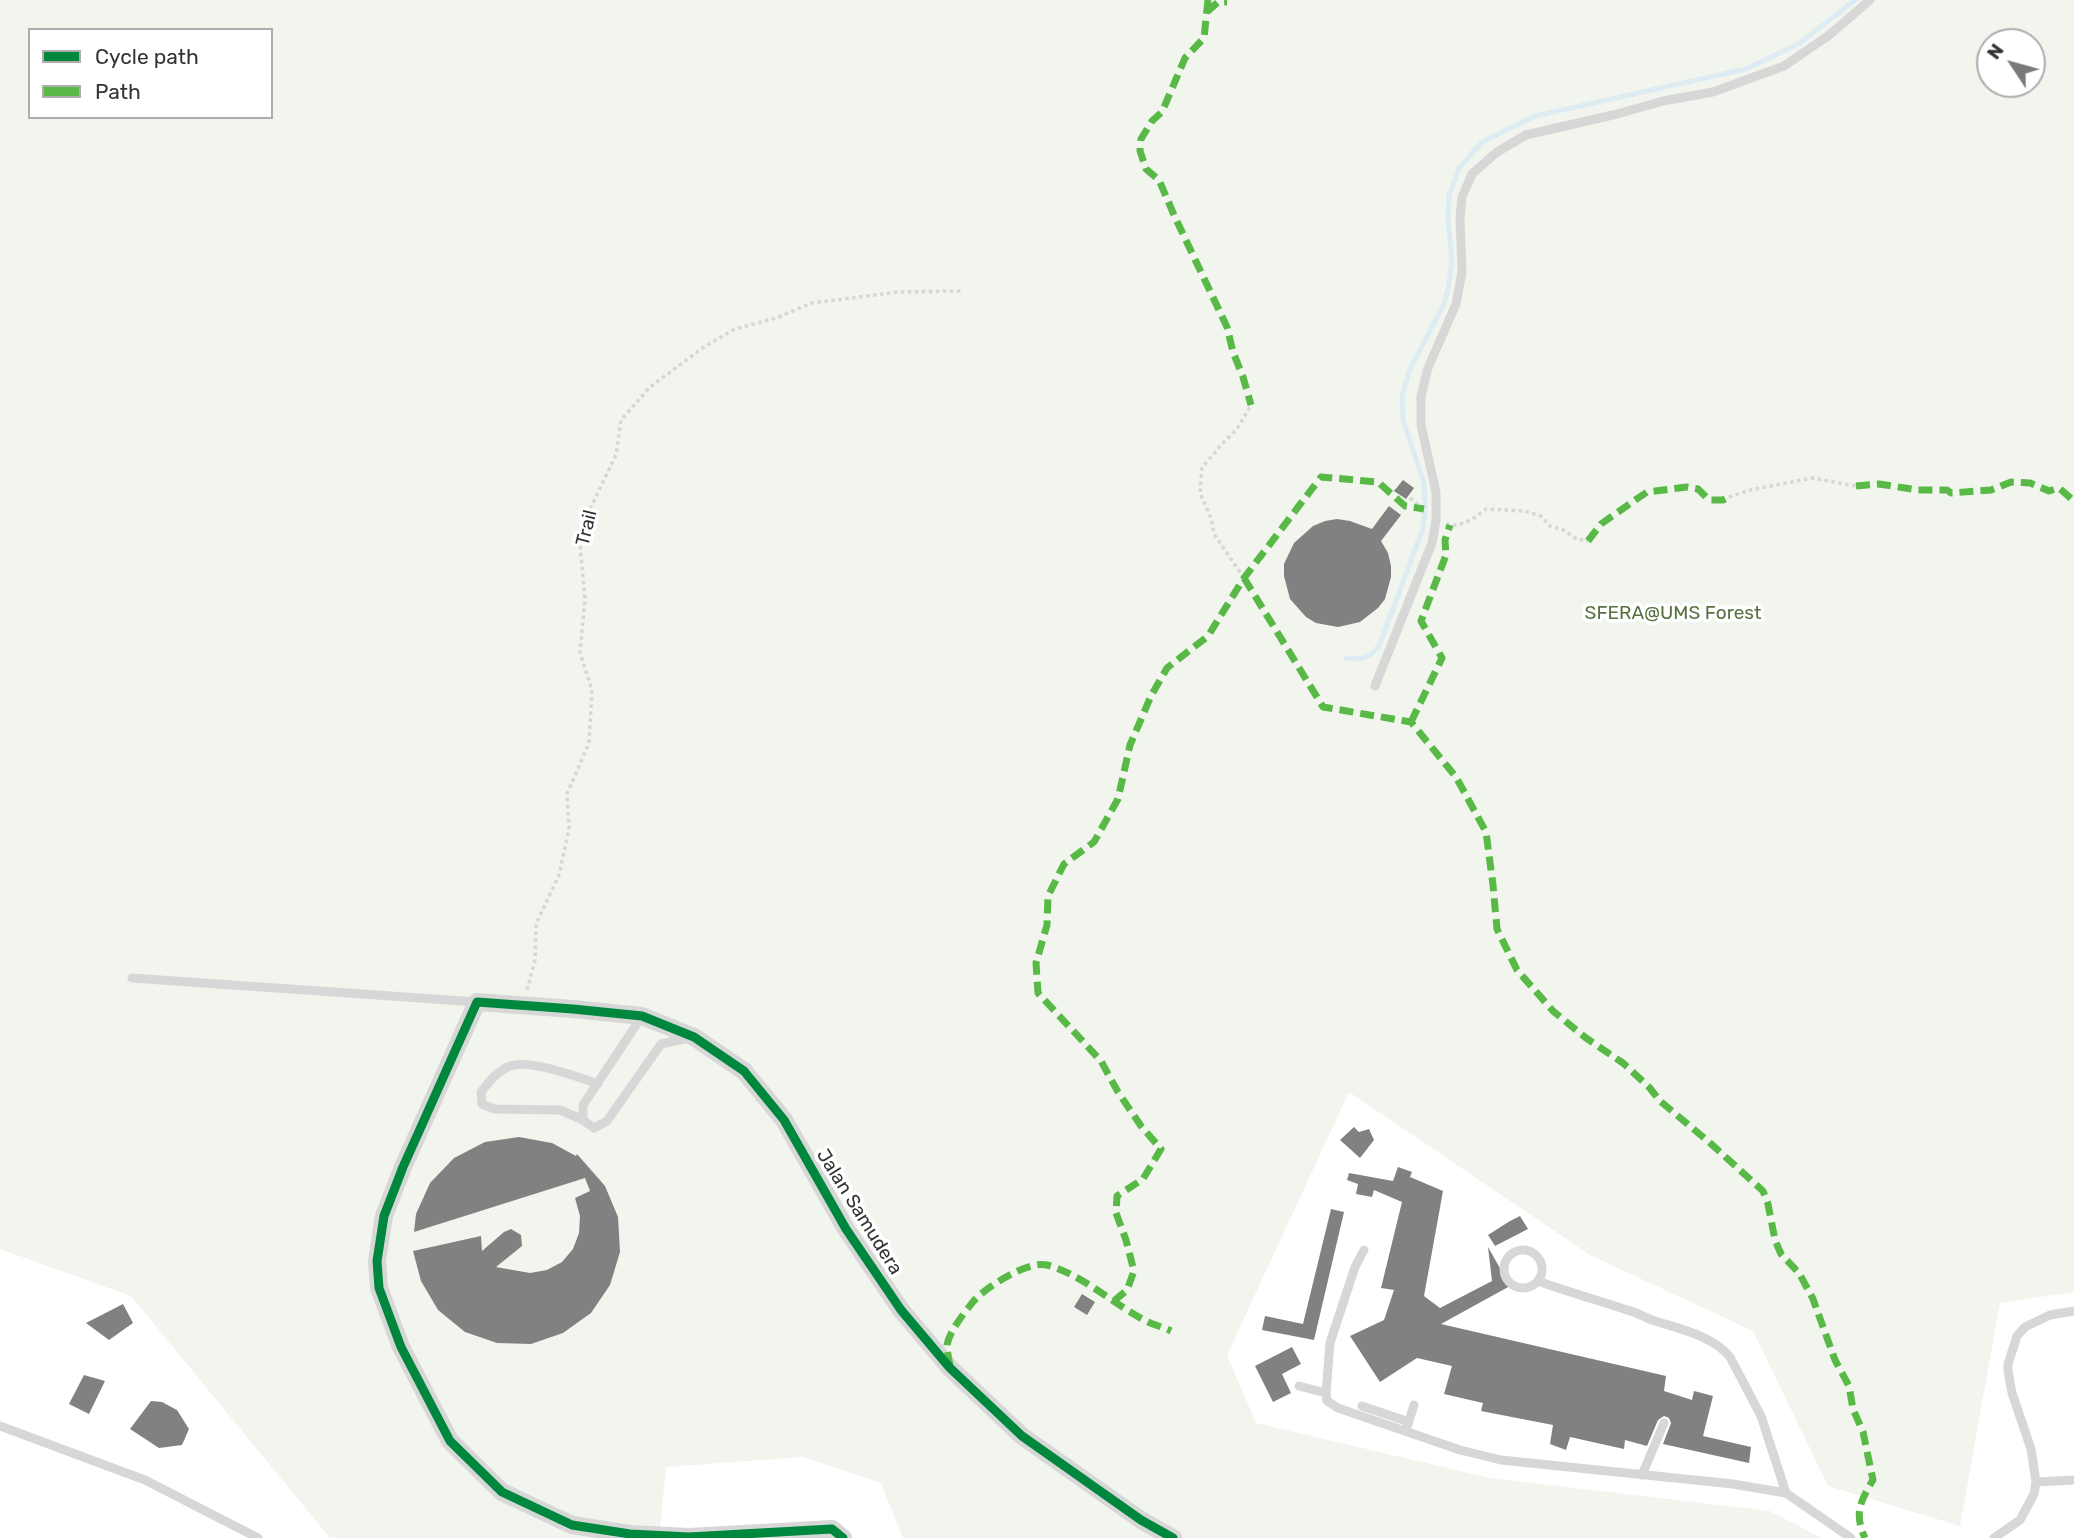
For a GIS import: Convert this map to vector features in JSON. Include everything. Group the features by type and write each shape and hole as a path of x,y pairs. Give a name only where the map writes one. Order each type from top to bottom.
{"street":[{"name":"Jalan Samudera","path":"477,1002 642,1016 694,1037 744,1071 784,1120 846,1229 901,1310 950,1368 1022,1436 1141,1520 1173,1538"},
{"path":"477,1002 403,1167 384,1216 377,1261 379,1288 401,1348 450,1441 502,1492 572,1525 630,1534 690,1537 832,1529 843,1538"}],"lane":[{"path":"1375,686 1432,543 1436,520 1436,492 1421,425 1421,396 1428,368 1456,304 1462,272 1462,197 1472,174 1497,152 1526,135 1663,101 1713,92 1784,66 1828,36 1870,0"},
{"path":"132,978 477,1002"},
{"path":"583,1120 583,1105 642,1016"},
{"path":"598,1084 555,1069 512,1064 498,1073 481,1092 482,1104 494,1109 560,1110 594,1128 607,1121 661,1044 694,1037"},
{"path":"1364,1250 1355,1267 1330,1343 1326,1393 1327,1401 1332,1405 1359,1417 1460,1450 1501,1460 1733,1484 1786,1493 1851,1538"},
{"path":"1525,1250 1537,1256 1542,1268 1538,1281 1528,1288 1515,1287 1509,1283 1504,1271 1508,1258 1525,1250"},
{"path":"1538,1281 1631,1311 1724,1349 1761,1416 1786,1493"},
{"path":"1994,1538 2020,1520 2034,1494 2036,1482 2031,1449 2012,1393 2008,1364 2020,1331 2050,1315 2074,1311"},
{"path":"1299,1386 1326,1393"},
{"path":"1359,1417 1364,1403 1409,1422"},
{"path":"1405,1432 1414,1405"},
{"path":"1642,1475 1664,1423"},
{"path":"0,1426 145,1479 258,1538"},
{"path":"2036,1482 2074,1480"}],"path":[{"path":"1244,578 1214,534 1211,518 1200,493 1202,468 1237,429 1251,405"},
{"path":"1729,497 1750,490 1812,478 1856,486"},
{"path":"1410,498 1424,509"},
{"path":"1450,525 1456,526 1474,518 1486,509 1524,511 1541,516 1552,527 1562,529 1577,539 1588,541"}],"green space":[{"name":"SFERA@UMS Forest","path":"0,0 2074,0 2074,1292 2000,1303 1960,1526 1828,1486 1753,1331 1590,1255 1349,1092 1227,1355 1256,1423 1490,1478 1770,1511 1821,1538 903,1538 881,1483 803,1457 666,1467 659,1538 330,1538 131,1296 0,1249"}],"building":[{"path":"1403,480 1414,488 1406,499 1394,491"},
{"path":"1389,506 1401,515 1381,541 1391,566 1385,599 1360,622 1338,627 1316,623 1306,617 1290,599 1284,576 1284,564 1294,543 1313,526 1325,521 1350,521 1372,529"},
{"path":"1354,1127 1359,1132 1369,1129 1374,1140 1360,1158 1340,1140"},
{"path":"519,1137 552,1143 576,1156 577,1154 605,1186 618,1217 620,1252 610,1285 591,1313 563,1333 531,1344 497,1343 465,1332 438,1310 421,1281 413,1251 481,1236 482,1251 511,1229 521,1235 522,1246 496,1267 530,1273 547,1270 562,1262 573,1249 579,1233 580,1216 575,1198 590,1191 585,1178 414,1232 416,1214 430,1183 454,1158 485,1142"},
{"path":"1398,1167 1412,1172 1410,1177 1443,1191 1424,1296 1440,1308 1492,1281 1488,1247 1510,1286 1441,1324 1666,1376 1664,1391 1692,1400 1694,1391 1713,1396 1703,1436 1751,1447 1749,1463 1663,1444 1671,1423 1669,1418 1664,1416 1658,1420 1647,1446 1625,1440 1624,1449 1570,1437 1566,1450 1550,1444 1553,1425 1481,1411 1483,1403 1444,1394 1452,1366 1417,1358 1380,1382 1350,1336 1384,1320 1394,1290 1381,1288 1402,1202 1374,1190 1372,1197 1356,1194 1358,1184 1347,1180 1349,1173 1393,1181"},
{"path":"1331,1209 1344,1212 1314,1340 1262,1330 1265,1316 1303,1324"},
{"path":"1520,1216 1528,1229 1495,1246 1488,1235"},
{"path":"1082,1294 1095,1302 1087,1315 1074,1307"},
{"path":"123,1304 133,1323 109,1340 86,1323"},
{"path":"1292,1347 1301,1364 1282,1374 1291,1393 1273,1402 1255,1366"},
{"path":"84,1375 105,1381 89,1414 69,1404"},
{"path":"151,1401 162,1402 177,1410 189,1429 182,1445 159,1448 130,1429"}],"waterway":[{"path":"1422,532 1425,513 1424,483 1403,420 1402,396 1410,369 1444,304 1452,259 1448,221 1449,196 1459,168 1482,142 1535,116 1746,69 1800,43 1855,0"},
{"path":"1346,658 1364,658 1379,646 1421,534"}],"marked path":[{"path":"1208,0 1204,38 1185,58 1162,112 1152,121 1141,139 1140,151 1146,169 1159,180 1227,327 1251,405"},
{"path":"1207,12 1218,2 1227,2"},
{"path":"1114,1301 1127,1290 1134,1271 1116,1213 1117,1196 1143,1179 1161,1149 1141,1126 1101,1061 1038,993 1036,963 1047,925 1048,896 1064,864 1094,842 1118,799 1130,745 1151,696 1167,668 1208,636 1244,578 1321,477 1378,482 1405,506 1424,509"},
{"path":"1856,486 1879,484 1918,490 1947,490 1951,493 1991,490 2011,482 2030,483 2049,491 2059,488 2074,501"},
{"path":"1588,541 1601,524 1647,492 1687,487 1698,489 1709,500 1729,497"},
{"path":"1411,722 1442,658 1421,621 1446,555 1445,540 1450,525"},
{"path":"1244,578 1323,707 1411,722 1456,777 1486,832 1497,929 1517,970 1553,1011 1623,1063 1660,1101 1763,1191 1775,1240 1781,1254 1799,1273 1813,1299 1835,1360 1849,1386 1853,1409 1863,1432 1873,1480 1859,1515 1865,1538"},
{"path":"950,1366 947,1347 949,1339 972,1303 1007,1276 1039,1265 1047,1265 1073,1276 1134,1314 1171,1331"}],"cycle path":[{"path":"843,1538 832,1529 689,1537 630,1534 572,1525 502,1492 450,1441 401,1347 379,1288 377,1261 384,1216 403,1167 477,1002 642,1016 694,1037 744,1071 784,1120 846,1229 901,1310 950,1368 1022,1436 1141,1520 1173,1538"}]}
